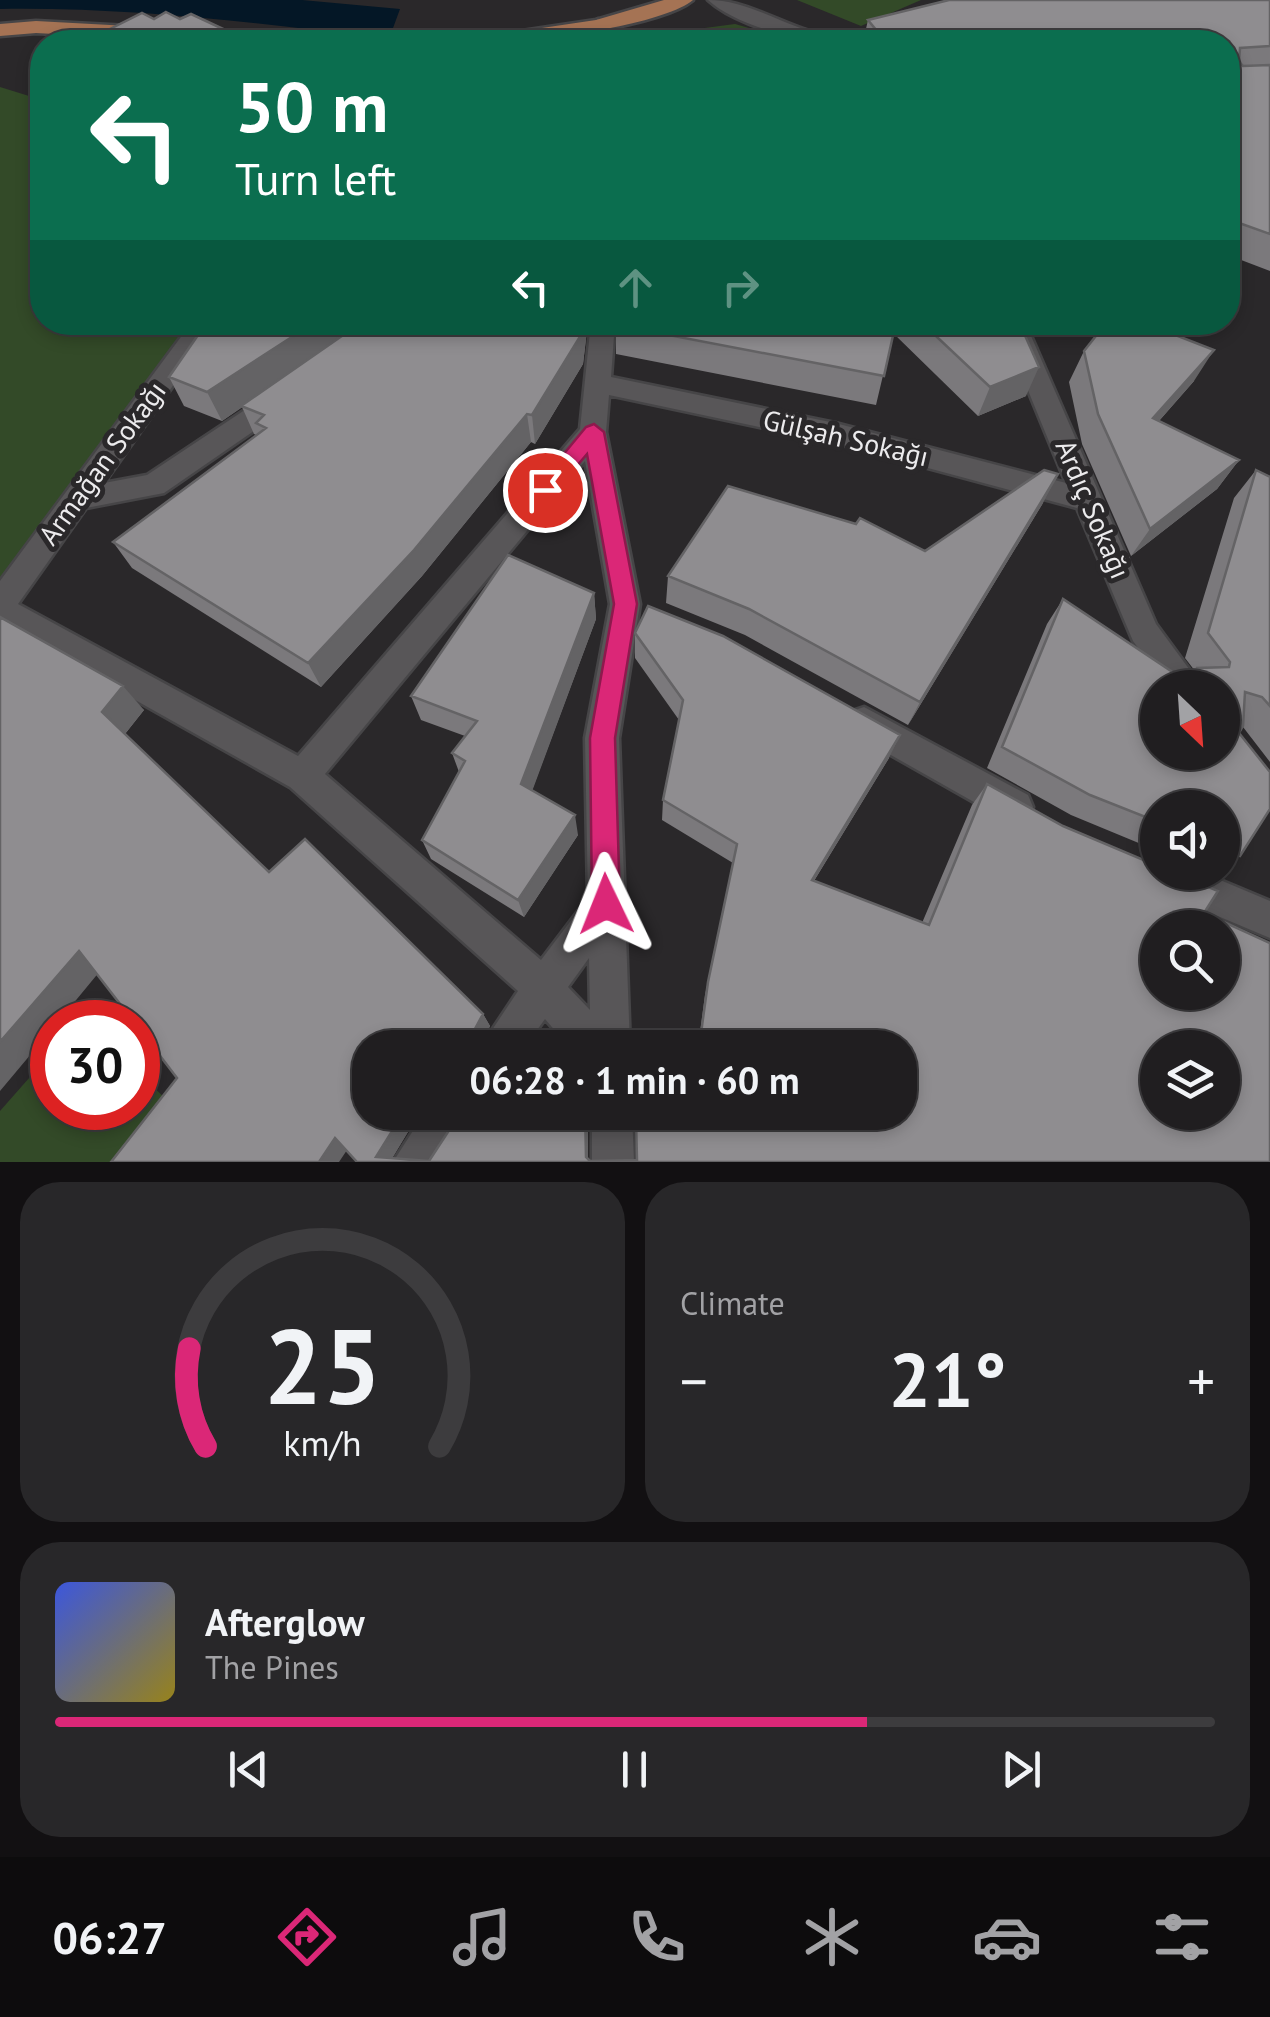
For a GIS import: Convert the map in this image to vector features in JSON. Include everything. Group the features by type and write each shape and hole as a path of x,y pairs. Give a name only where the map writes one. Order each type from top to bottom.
{"main road":[{"path":"610,30 684,0"},
{"path":"0,30 93,30"}],"street":[{"path":"717,0 794,30"},
{"path":"890,30 917,19"},
{"name":"Armağan Sokağı","path":"0,607 74,499 196,335"},
{"path":"603,335 594,432 625,604 602,738 610,1030"},
{"name":"Ardıç Sokağı","path":"1018,335 1144,632 1173,670"},
{"name":"Gülşah Sokağı","path":"600,384 835,433 1090,500"},
{"path":"74,499 154,485 298,388"},
{"path":"302,776 594,432"},
{"path":"625,604 661,618"},
{"path":"0,607 302,776 544,988 581,1030"},
{"path":"834,705 1040,821"},
{"path":"1198,890 1270,920"},
{"path":"513,1030 606,904"},
{"path":"414,1162 438,1130"},
{"path":"613,1130 614,1162"}],"green space":[{"path":"797,0 921,0 861,26"},
{"path":"735,24 756,30 690,30"},
{"path":"0,87 30,96 30,335 187,335 0,587"},
{"path":"30,1077 30,1130 151,1130 125,1162 0,1162 0,1111"},
{"path":"160,1093 172,1105 160,1120"}],"water":[{"path":"0,0 302,0 400,9 392,30 312,30 146,13 0,9"}],"building":[{"path":"949,0 1270,0 1270,46 1240,48 1240,30 876,30 868,20"},
{"path":"166,12 180,19 191,14 225,30 108,30 142,13 154,19"},
{"path":"1240,63 1270,65 1270,234 1240,223"},
{"path":"198,335 295,335 207,392 169,377"},
{"path":"343,335 581,335 532,415 527,414 414,550 308,663 113,542 266,428 256,423 264,415 241,406"},
{"path":"669,335 893,335 884,376"},
{"path":"935,335 1025,335 1039,367 990,387"},
{"path":"1097,335 1175,335 1214,350 1153,418 1239,460 1150,529 1098,414 1084,351"},
{"path":"1044,470 1058,474 920,702 749,609 668,576 728,486 856,524 860,518 925,551"},
{"path":"1256,470 1270,477 1270,706 1262,697 1245,692 1240,731 1240,670 1196,670 1229,667 1230,662 1208,633"},
{"path":"508,555 594,593 521,784 575,815 518,900 422,840 465,761 452,753 477,721 411,696"},
{"path":"1063,599 1170,670 1140,670 1140,770 1240,770 1240,734 1270,772 1270,809 1240,856 1240,790 1140,790 1140,815 1090,795 1002,747"},
{"path":"648,606 723,636 900,735 812,880 929,925 987,784 1063,826 1140,858 1140,890 1218,891 1206,910 1140,910 1140,1010 1240,1010 1240,929 1270,943 1270,1162 357,1162 335,1138 319,1162 111,1162 136,1130 160,1130 160,1100 177,1078 160,1056 160,1000 117,1000 79,951 36,1000 30,1000 30,1007 0,1042 0,617 123,686 102,712 269,872 305,839 483,1014 474,1030 352,1030 352,1130 393,1130 376,1157 429,1161 449,1130 585,1130 586,1157 590,1161 637,1160 636,1130 917,1130 917,1030 701,1030 737,844 663,800 683,700 635,633"}],"route":[{"path":"545,490 594,432 625,604 602,738 606,904"}]}
